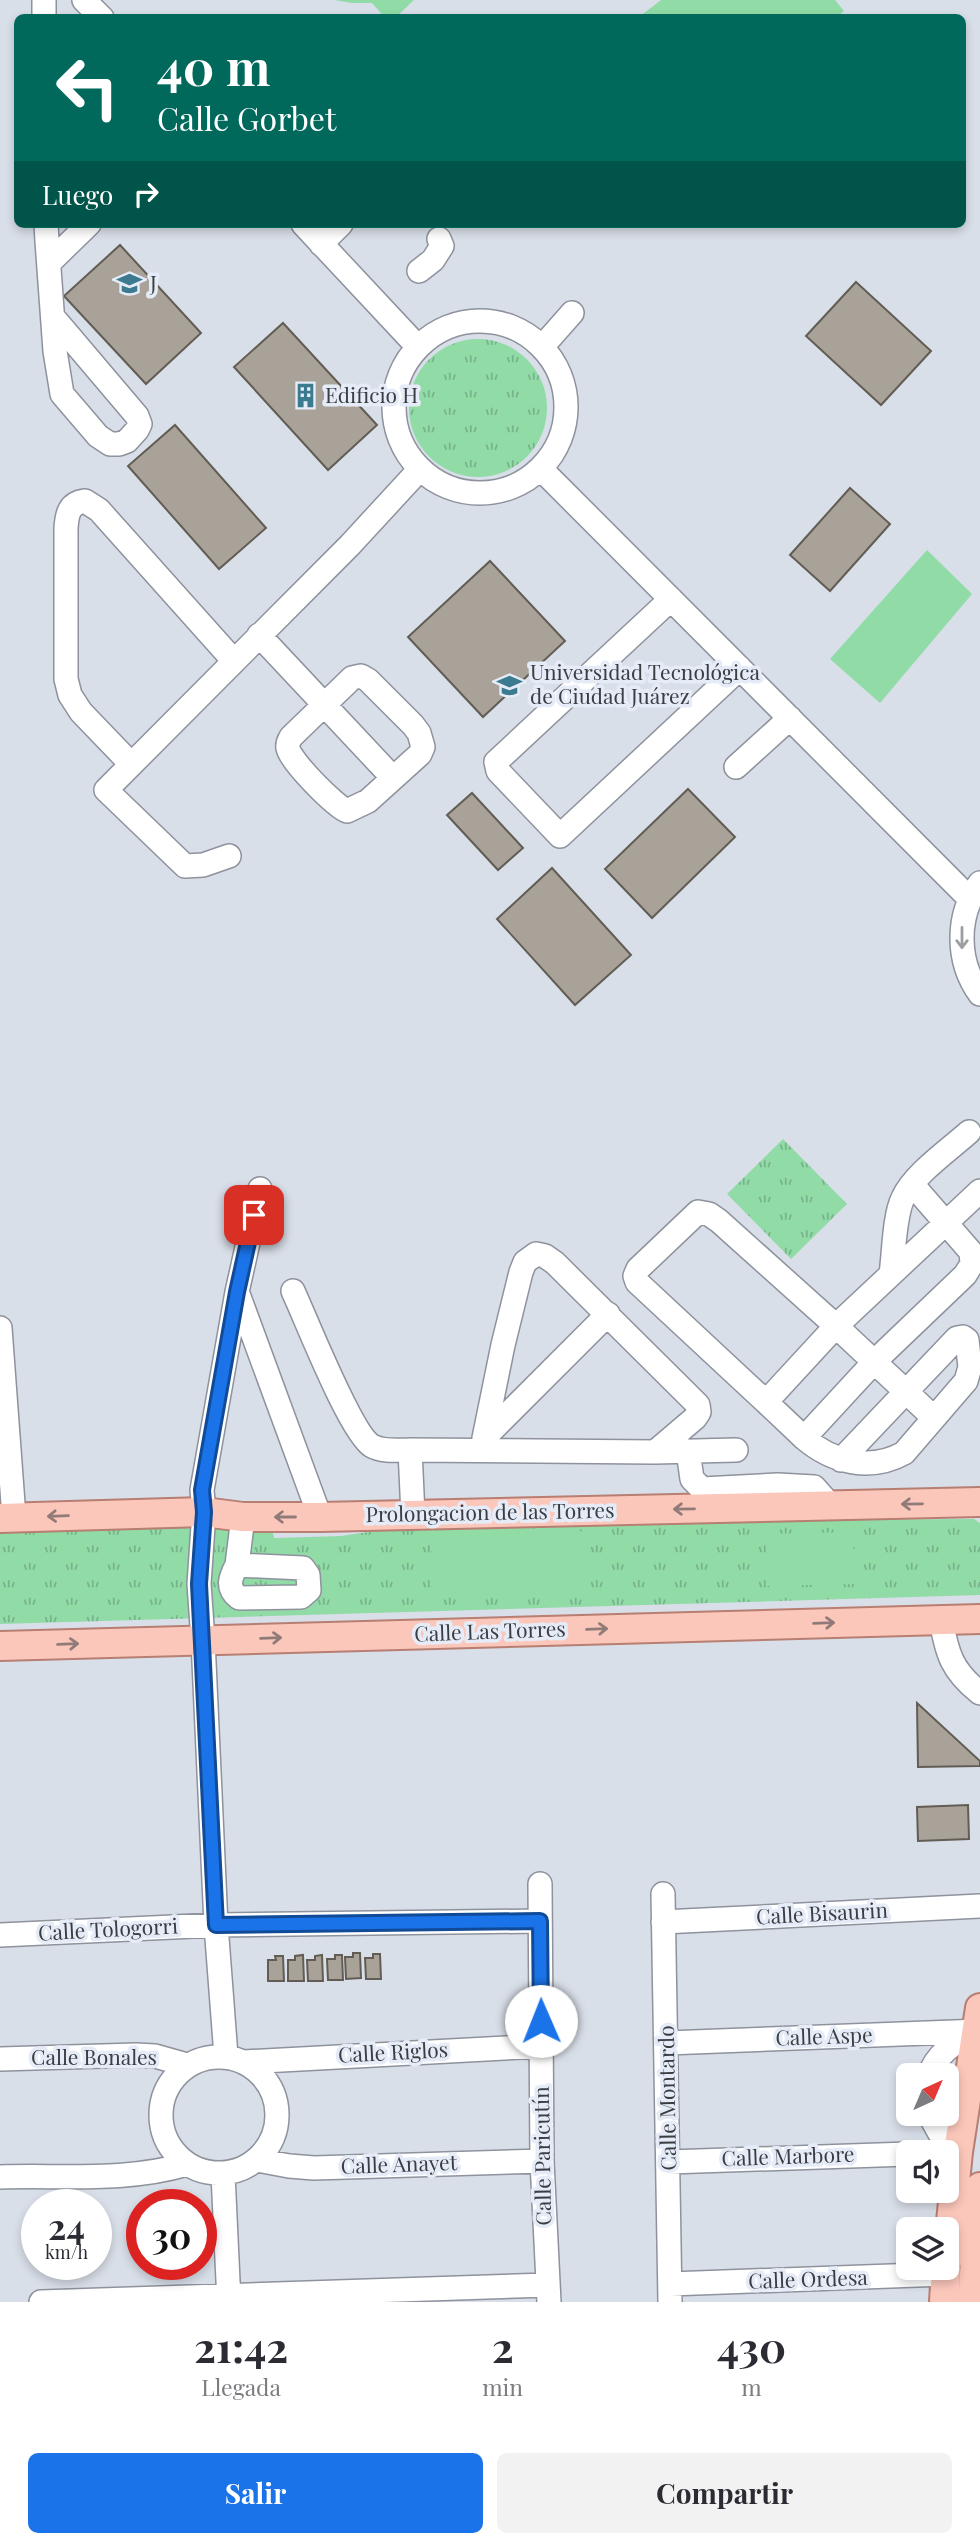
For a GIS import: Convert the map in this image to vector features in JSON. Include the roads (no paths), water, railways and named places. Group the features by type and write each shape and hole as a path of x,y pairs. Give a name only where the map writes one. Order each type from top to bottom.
{"main road":[{"name":"Prolongacion de las Torres","path":"7,1518 204,1512 243,1517 320,1517 980,1502"},
{"name":"Calle Las Torres","path":"0,1646 980,1619"},
{"path":"958,2217 961,2153 979,2023"},
{"path":"959,2264 980,2188"},
{"path":"959,2280 972,2302"}],"street":[{"path":"84,0 98,14"},
{"path":"46,228 53,317 62,394 105,441 119,444 127,440 137,430 137,416 53,317"},
{"path":"49,262 85,228"},
{"path":"307,228 418,347"},
{"path":"321,244 337,228"},
{"path":"419,271 437,255 442,246 439,239"},
{"path":"542,346 572,313"},
{"path":"466,322 493,322 519,330 542,346 557,369 565,394 565,421 557,447 541,469 520,485 494,493 468,493 442,485 420,470 406,452 397,431 393,408 396,385 404,365 418,347 440,330 466,322"},
{"path":"541,469 790,718 974,891 962,923 962,946 965,968 980,994"},
{"path":"229,856 203,865 186,866 106,790 350,545 420,470"},
{"path":"131,765 81,712 68,688 66,528 67,513 72,507 85,501 99,510 234,660"},
{"path":"671,599 496,762 498,771 560,836 740,668"},
{"path":"259,635 393,778"},
{"path":"360,676 368,680 419,733 423,747 420,754 393,778 368,801 347,811 335,804 288,750 291,737 352,678 360,676"},
{"path":"736,767 790,718"},
{"path":"891,1274 898,1214 903,1198 912,1184 969,1132"},
{"path":"804,1438 875,1361 965,1275 972,1264 971,1252 912,1184"},
{"path":"235,2059 216,1925 199,1584 204,1512 202,1490 237,1292 260,1189"},
{"path":"766,1402 836,1326 980,1191"},
{"path":"841,1460 906,1391 957,1338 963,1337 967,1340 970,1374 904,1452 891,1460 875,1463 841,1460 818,1450 644,1289 635,1276 638,1269 694,1214 704,1212 719,1221 875,1361 906,1391 933,1417"},
{"path":"478,1444 525,1262 536,1254 545,1256 608,1314 698,1405 699,1412 695,1419 655,1452"},
{"path":"237,1292 320,1517"},
{"path":"293,1292 359,1433 373,1447 410,1450 478,1444 655,1452 737,1450"},
{"path":"478,1444 608,1314"},
{"path":"0,1328 7,1518"},
{"path":"410,1450 413,1515"},
{"path":"688,1451 692,1479 702,1489 778,1485 814,1487 830,1506"},
{"path":"199,1584 234,1574 243,1517"},
{"path":"941,1620 946,1650 955,1669 980,1693"},
{"name":"Calle Paricutín","path":"540,1884 542,2161 548,2294"},
{"name":"Calle Montardo","path":"663,1894 670,2293"},
{"name":"Calle Bisaurin","path":"663,1922 980,1906"},
{"name":"Calle Tologorri","path":"0,1935 216,1925 540,1921"},
{"path":"935,2063 979,2023"},
{"name":"Calle Aspe","path":"667,2043 979,2023"},
{"name":"Calle Riglos","path":"235,2059 541,2046"},
{"name":"Calle Bonales","path":"0,2059 136,2054 187,2065"},
{"path":"206,2057 235,2059 261,2073 272,2089 278,2108 277,2129 270,2146 257,2160 241,2170 223,2174 204,2172 187,2164 168,2143 160,2116 163,2096 173,2079 187,2065 206,2057"},
{"path":"936,2126 961,2153"},
{"name":"Calle Marbore","path":"668,2162 896,2154"},
{"name":"Calle Anayet","path":"257,2160 314,2168 542,2161"},
{"path":"0,2177 114,2176 166,2170 187,2164"},
{"path":"223,2174 229,2300"},
{"name":"Calle Ordesa","path":"670,2293 896,2279"},
{"path":"41,2302 548,2294"}],"place":[{"name":"J","path":"130,284"},
{"name":"Edificio H","path":"305,396"},
{"name":"Universidad Tecnológica de Ciudad Juárez","path":"510,685"}]}
